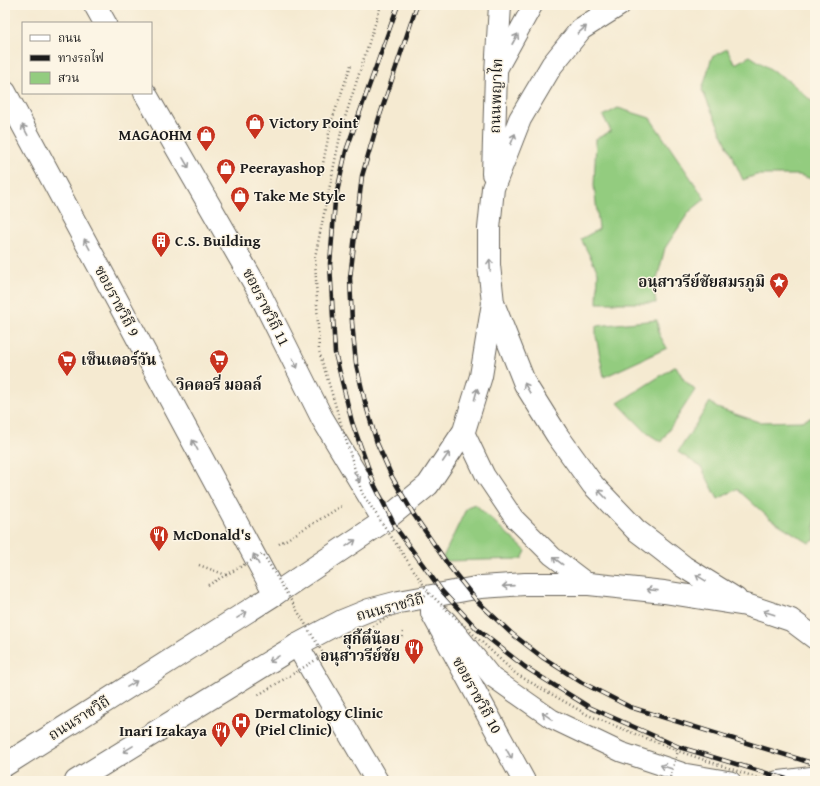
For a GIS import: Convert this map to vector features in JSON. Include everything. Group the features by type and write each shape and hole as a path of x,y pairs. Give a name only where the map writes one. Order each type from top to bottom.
{"main road":[{"path":"95,5 104,22"},
{"name":"ถนนพญาไท","path":"493,188 496,73 500,5"},
{"path":"619,5 581,30 552,65 520,119 493,188 489,230 493,303 525,384 557,435 593,485 636,530 684,567 746,605 792,620 815,638"},
{"name":"ซอยราชวิถี 9","path":"5,92 275,594"},
{"name":"ซอยราชวิถี 11","path":"146,94 257,288 322,418 384,521"},
{"name":"ถนนราชวิถี","path":"5,765 275,594 384,521 428,484 464,431 481,376 493,303"},
{"name":"ถนนราชวิถี","path":"76,781 297,645 342,621 370,610 399,602 429,599 489,587 525,584 589,584 664,592 746,605"},
{"name":"ซอยราชวิถี 10","path":"429,599 432,613 524,781"},
{"path":"792,620 815,618"},
{"path":"297,645 377,781"}],"lane":[{"path":"496,73 533,5"},
{"path":"464,431 485,475 514,518 552,556 589,584"},
{"path":"429,599 492,677 552,719 621,752 684,773 731,781"},
{"path":"776,781 815,776"}],"path":[{"path":"381,5 342,127 315,257 319,351 362,493 429,599 516,674 588,715 678,751 767,781"},
{"path":"321,174 331,123 351,65"},
{"path":"331,123 342,127"},
{"path":"278,545 334,510"},
{"path":"208,585 268,551"},
{"path":"258,695 324,655 263,554"},
{"path":"200,565 226,575"},
{"path":"373,626 429,599"},
{"path":"669,781 678,751"}],"green space":[{"path":"727,49 735,64 750,56 789,81 815,104 815,180 799,175 756,175 743,180 702,90 712,57"},
{"path":"618,108 650,118 705,199 689,212 665,248 654,291 656,303 597,303 598,272 581,239 599,229 594,186 596,139 611,131 603,116"},
{"path":"657,320 659,334 667,348 604,377 596,336 596,326"},
{"path":"676,366 684,380 695,390 661,442 647,433 618,403"},
{"path":"710,402 717,408 759,422 802,421 815,416 815,540 809,543 769,518 737,489 718,499 701,467 678,452"},
{"path":"475,504 526,551 522,559 446,561 443,557 467,507"}],"railway":[{"path":"398,5 346,151 335,201 330,264 335,353 352,422 374,484 396,528 442,591 477,629 525,667 589,707 679,747 793,781"},
{"path":"417,5 379,118 362,176 350,278 356,364 377,443 392,477 414,515 449,566 476,600 511,633 542,657 581,682 630,707 815,764"}],"place":[{"name":"Victory Point","path":"255,140"},
{"name":"MAGAOHM","path":"206,152"},
{"name":"Peerayashop","path":"226,185"},
{"name":"Take Me Style","path":"240,213"},
{"name":"C.S. Building","path":"161,258"},
{"name":"อนุสาวรีย์ชัยสมรภูมิ","path":"779,299"},
{"name":"วิคตอรี่ มอลล์","path":"219,376"},
{"name":"เซ็นเตอร์วัน","path":"67,377"},
{"name":"McDonald's","path":"159,552"},
{"name":"สุกี้ตี๋น้อย อนุสาวรีย์ชัย","path":"414,665"},
{"name":"Dermatology Clinic (Piel Clinic)","path":"241,739"},
{"name":"Inari Izakaya","path":"221,748"}]}
